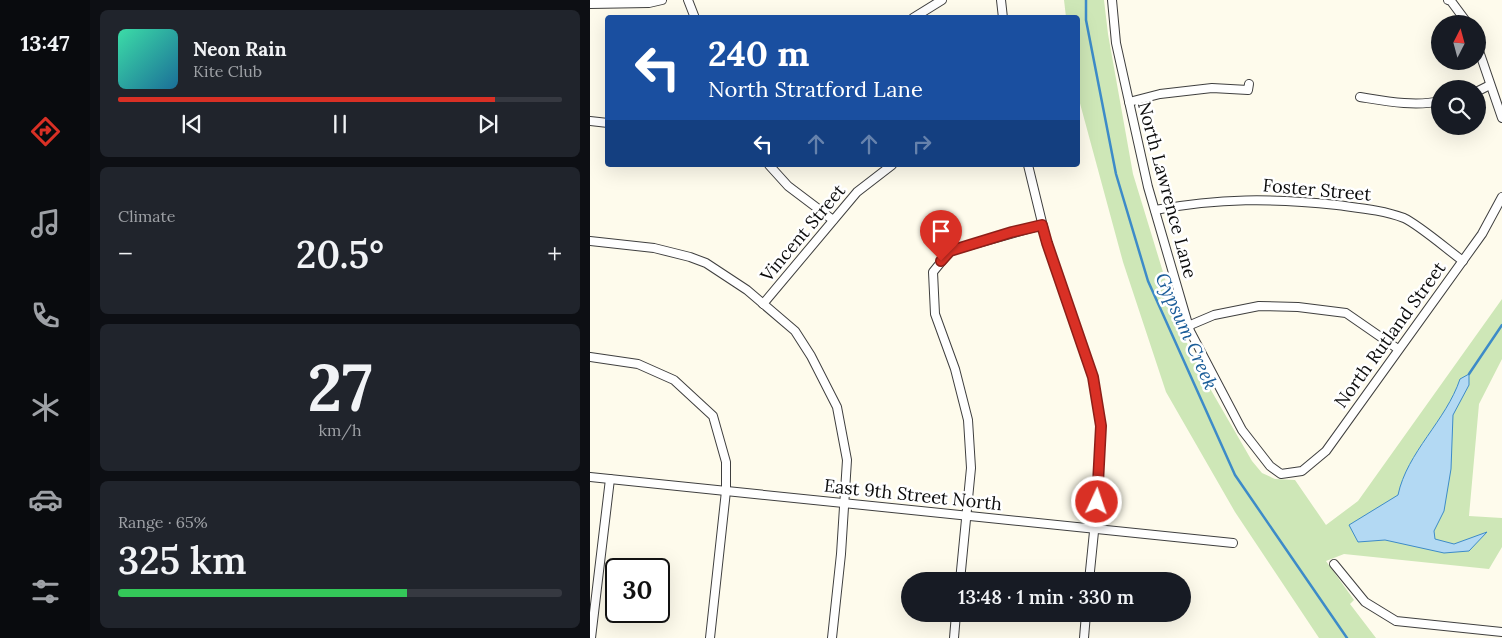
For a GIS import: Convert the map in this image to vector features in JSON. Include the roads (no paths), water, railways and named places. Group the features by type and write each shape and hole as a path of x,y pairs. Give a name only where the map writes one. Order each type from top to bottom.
{"street":[{"path":"590,4 662,0"},
{"path":"688,0 694,15"},
{"path":"918,15 942,0"},
{"path":"1001,0 1003,15"},
{"name":"North Lawrence Lane","path":"1112,0 1116,43 1154,210 1188,326 1242,430 1270,466 1281,474 1287,473"},
{"path":"1448,0 1451,1 1461,15"},
{"path":"1485,70 1502,118"},
{"path":"1129,102 1160,94 1212,88 1248,90 1249,84"},
{"path":"1486,87 1490,85"},
{"path":"1360,97 1431,103"},
{"path":"590,121 605,123"},
{"path":"770,167 788,186 833,220"},
{"name":"Vincent Street","path":"763,304 857,192 889,167"},
{"path":"1028,167 1047,243 1093,377 1101,426 1091,572"},
{"name":"North Rutland Street","path":"1287,473 1302,471 1326,451 1482,234 1502,197"},
{"name":"Foster Street","path":"1154,210 1194,203 1263,199 1373,210 1405,219 1463,261"},
{"path":"961,572 971,468 968,420 955,368 935,314 933,272 950,251 1042,225"},
{"path":"590,241 654,248 706,263 747,290 795,332 811,356 837,407 847,460 845,504 832,638"},
{"path":"1188,326 1214,315 1259,306 1298,307 1346,313 1398,350"},
{"path":"590,357 638,364 674,380 713,416 726,462 726,491 710,638"},
{"name":"East 9th Street North","path":"590,477 1233,543"},
{"path":"591,638 592,600 610,479"},
{"path":"1334,564 1365,602 1396,621 1502,632"},
{"path":"954,638 955,622"},
{"path":"1084,638 1085,622"}],"water":[{"path":"1469,374 1469,385 1453,415 1451,469 1444,511 1434,531 1435,539 1454,544 1487,532 1469,551 1444,553 1385,540 1358,542 1349,525 1398,495 1403,479 1418,450 1446,409 1460,379"}],"waterway":[{"name":"Gypsum Creek","path":"1086,0 1086,20 1116,174 1148,281 1235,475 1347,638"},
{"path":"1469,374 1502,325"}]}
